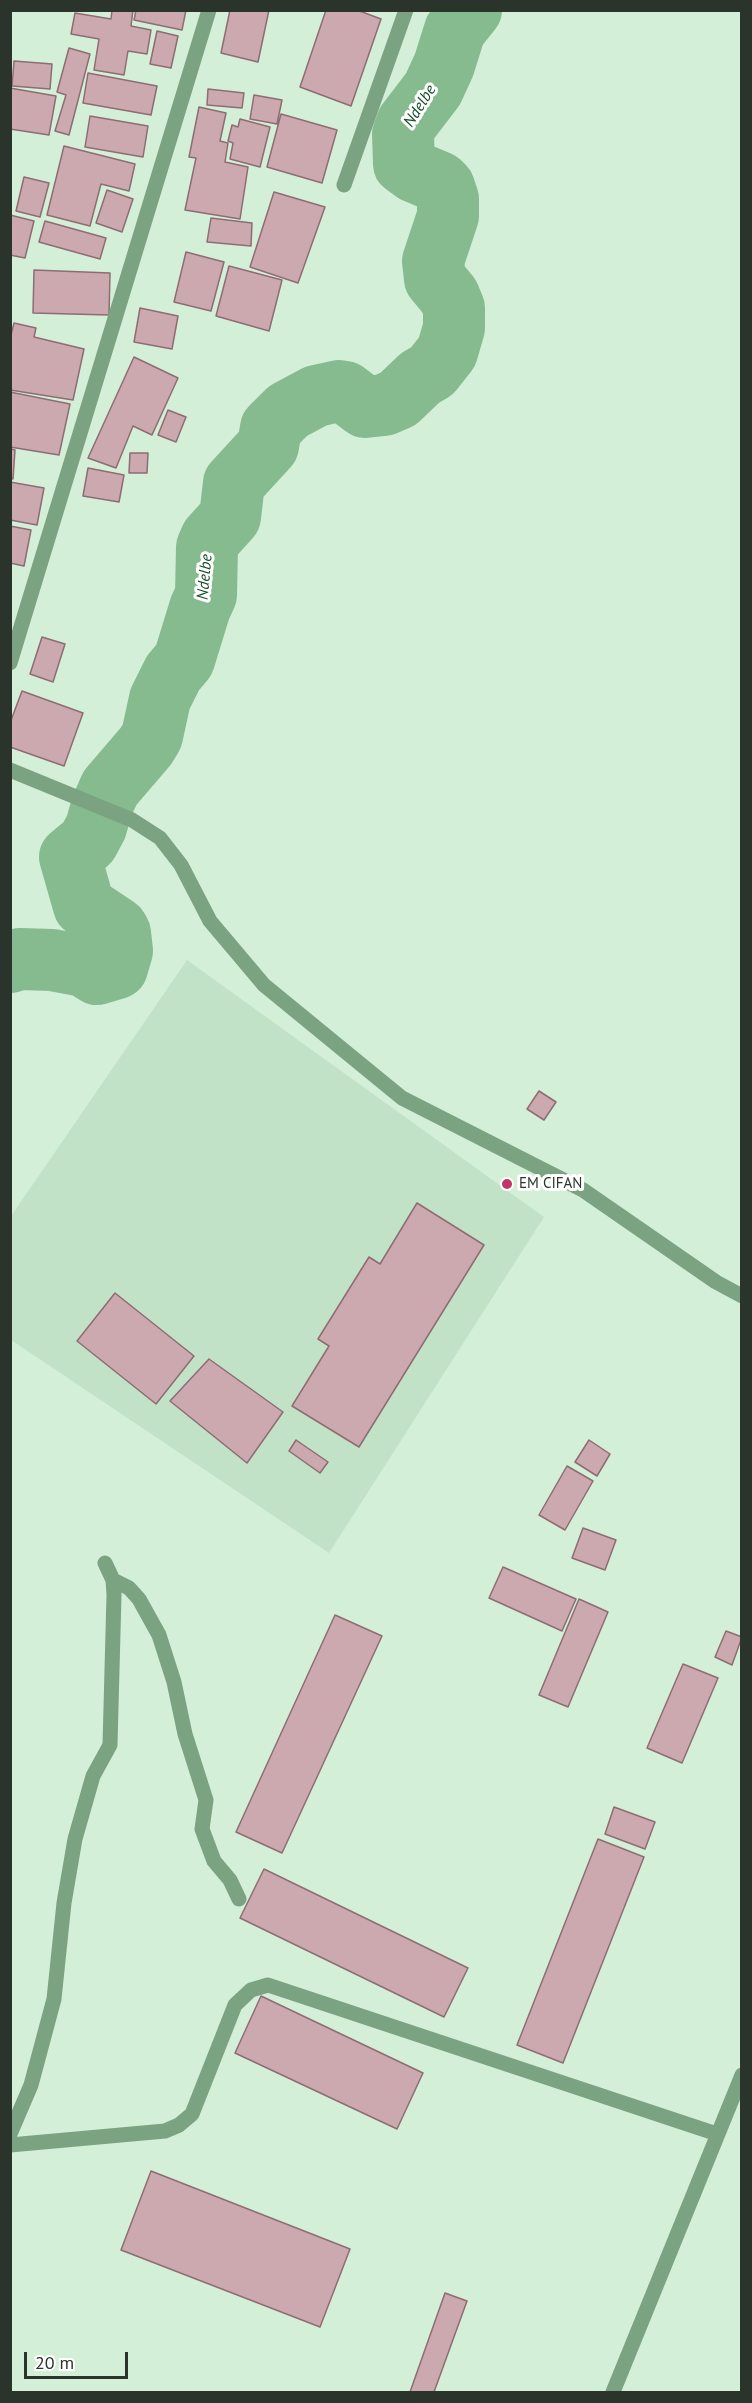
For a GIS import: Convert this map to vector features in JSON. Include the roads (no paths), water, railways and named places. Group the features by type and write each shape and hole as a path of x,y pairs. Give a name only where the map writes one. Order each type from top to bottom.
{"street":[{"path":"10,663 209,10"},
{"path":"344,184 406,10"},
{"path":"11,773 83,799 132,820 160,838 181,865 210,921 264,986 402,1098 583,1190 716,1282 741,1296"},
{"path":"10,2134 31,2085 54,1999 64,1903 75,1839 93,1776 110,1745 114,1642 113,1580 105,1563"},
{"path":"113,1580 129,1588 139,1599 159,1635 174,1682 185,1734 206,1800 202,1829 214,1861 230,1880 238,1899"},
{"path":"10,2145 165,2131 179,2125 192,2114 235,2005 251,1990 268,1985 717,2134"},
{"path":"613,2392 741,2075"}],"waterway":[{"name":"Ndelbe","path":"10,962 20,959 52,960 84,966 97,974 117,968 122,951 120,933 117,928 84,906 70,857 88,842 110,788 152,736 160,699 173,673 184,660 206,595 207,547 211,538 230,517 234,483 268,446 271,428 288,411 316,396 339,391 345,392 365,407 384,405 398,399 420,378 432,371 447,352 454,328 454,308 449,296 435,279 433,261 448,216 448,199 444,187 439,182 415,172 404,164 403,134 407,123 433,89 444,65 455,30 471,10"}],"place":[{"name":"EM CIFAN","path":"507,1184"}]}
